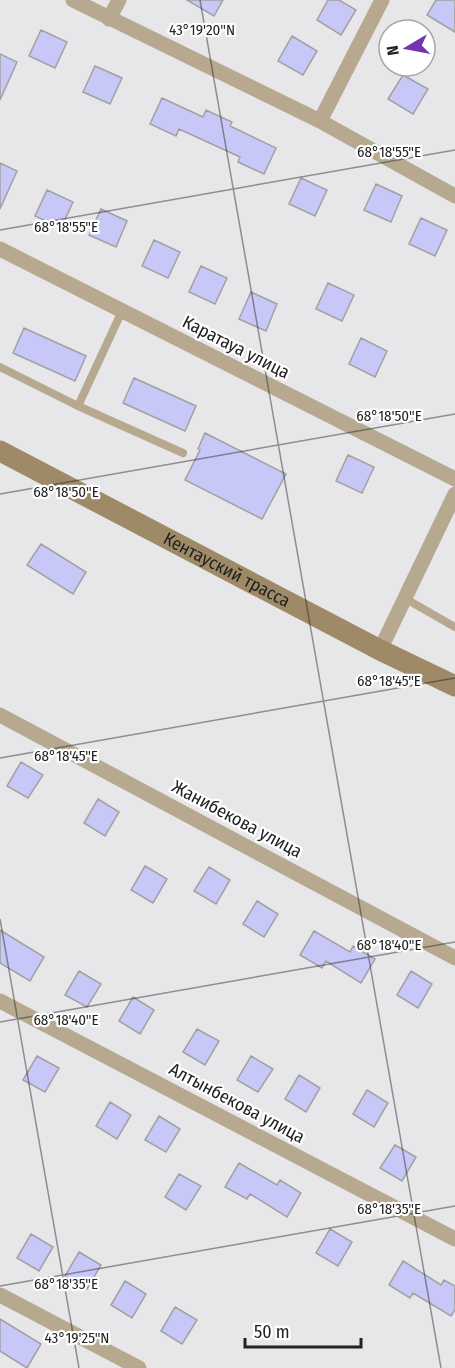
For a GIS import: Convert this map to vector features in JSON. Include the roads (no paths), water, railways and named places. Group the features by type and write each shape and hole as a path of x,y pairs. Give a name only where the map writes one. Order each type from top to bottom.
{"main road":[{"name":"Кентауский трасса","path":"0,451 380,650 455,686"}],"street":[{"path":"73,0 320,121 455,196"},
{"path":"109,19 119,0"},
{"path":"320,121 382,0"},
{"name":"Каратауа улица","path":"0,249 455,479"},
{"path":"380,650 455,494"},
{"name":"Жанибекова улица","path":"0,715 455,958"},
{"name":"Алтынбекова улица","path":"0,1001 455,1239"},
{"path":"0,1295 139,1368"}],"lane":[{"path":"78,406 122,310"},
{"path":"0,367 78,406 183,453"},
{"path":"406,599 455,627"}]}
